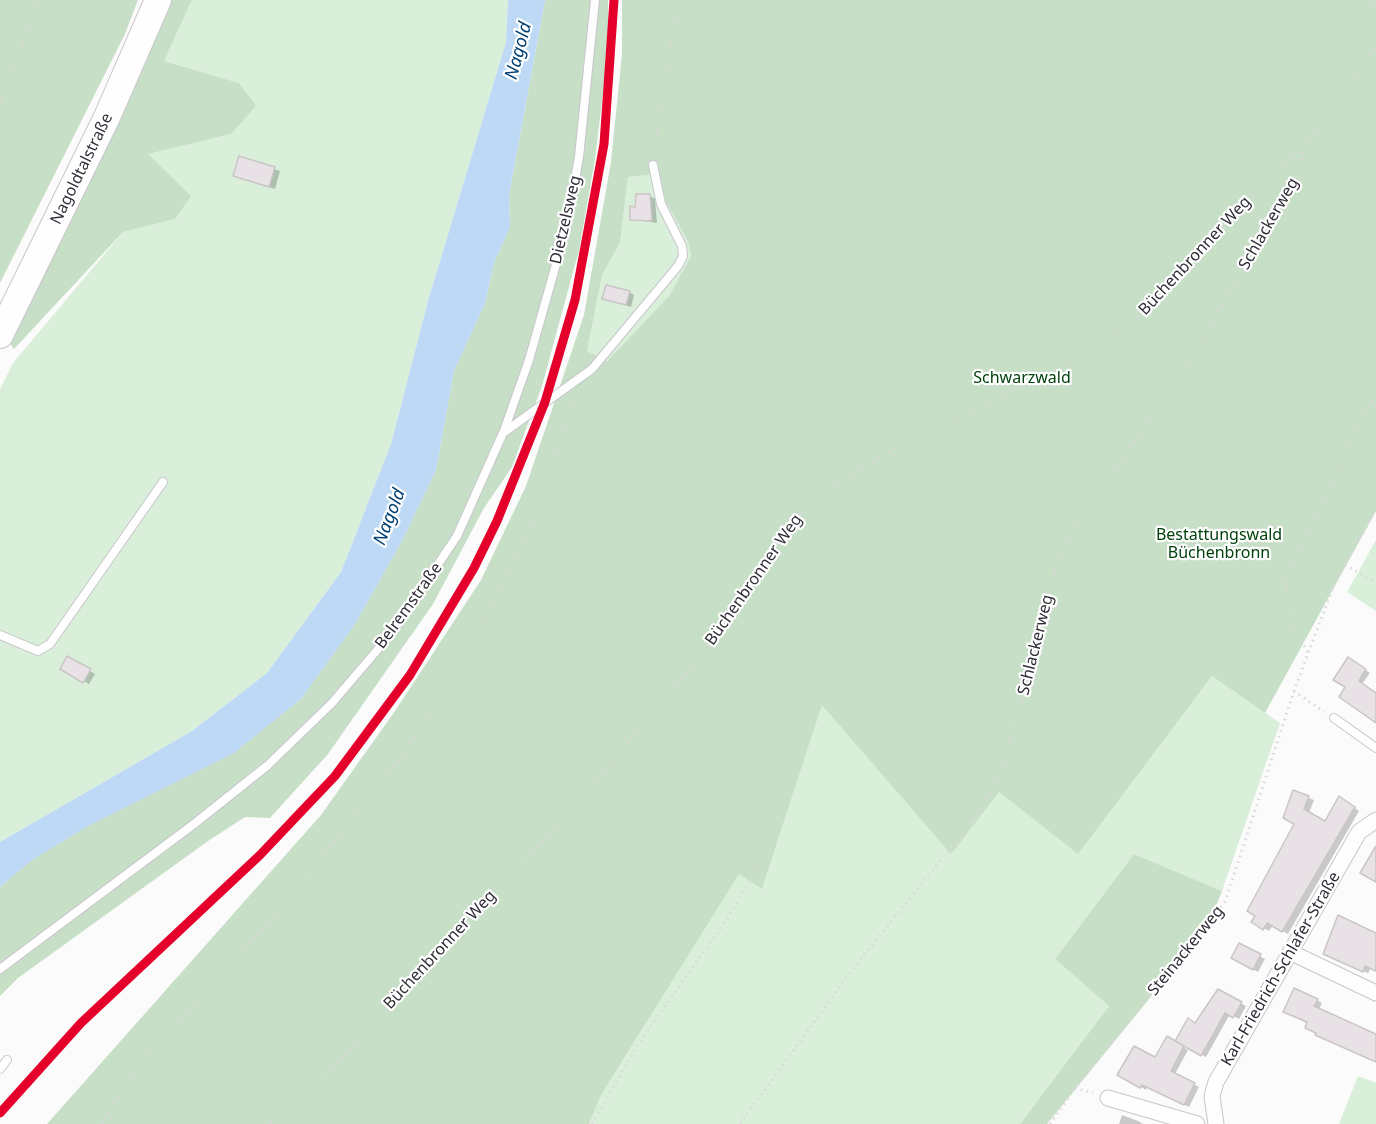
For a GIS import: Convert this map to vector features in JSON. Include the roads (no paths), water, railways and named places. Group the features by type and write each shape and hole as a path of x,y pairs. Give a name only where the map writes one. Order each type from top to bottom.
{"main road":[{"name":"Nagoldtalstraße","path":"0,335 122,86 158,0"}],"street":[{"name":"Karl-Friedrich-Schlafer-Straße","path":"1216,1124 1212,1096 1216,1082 1359,832 1374,818"},
{"path":"1290,952 1376,993"},
{"path":"1108,1098 1197,1124"}],"lane":[{"name":"Dietzelsweg","path":"503,433 529,360 566,229 579,157 595,0"},
{"name":"Belremstraße","path":"0,969 249,781 286,749 325,710 391,634 446,555 503,433 592,369 665,284 682,256 682,246 661,204 653,165"},
{"path":"0,635 38,651 50,644 163,482"},
{"path":"1334,718 1376,748"},
{"path":"0,1069 7,1059"}],"water":[{"name":"Nagold","path":"508,0 545,0 509,195 510,227 494,263 485,303 454,371 436,470 403,539 355,624 301,699 234,753 88,826 32,860 0,887 0,842 192,731 267,673 341,572 391,444 428,301 506,42"}],"park label":[{"name":"Schwarzwald","path":"1022,378"},
{"name":"Bestattungswald Büchenbronn","path":"1219,544"}]}
